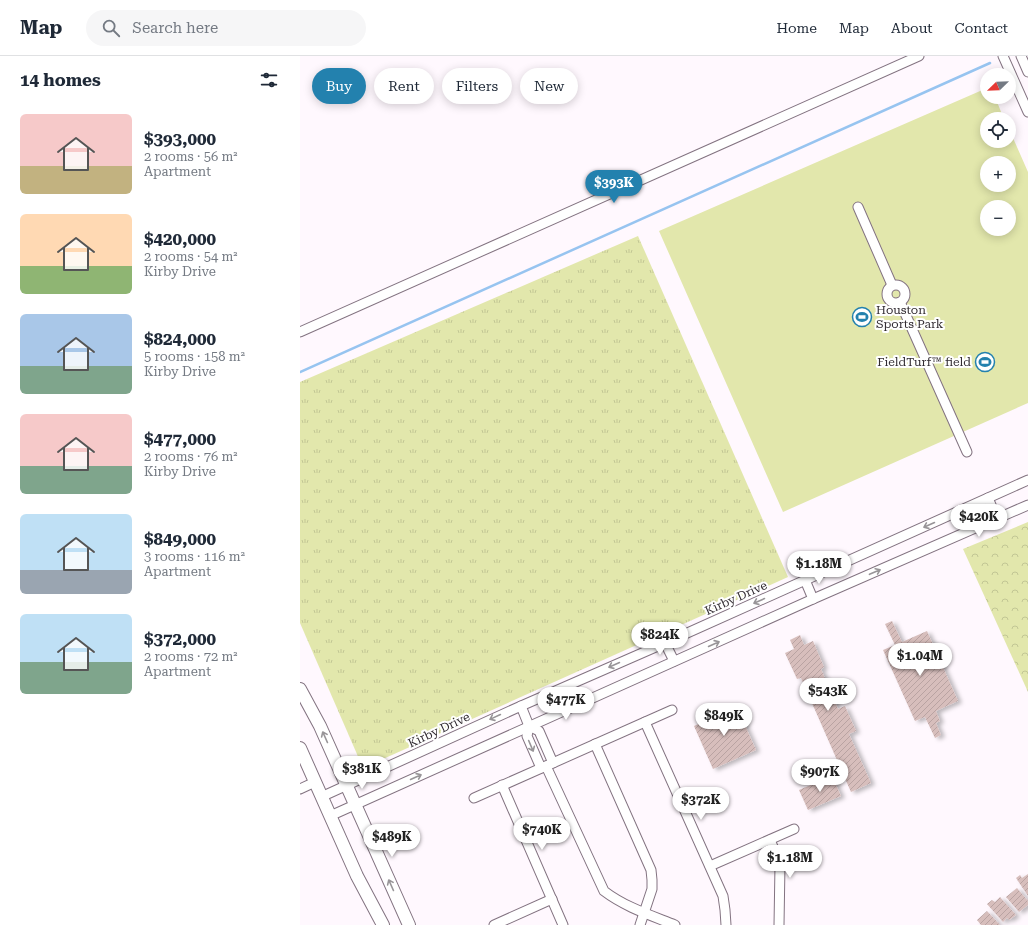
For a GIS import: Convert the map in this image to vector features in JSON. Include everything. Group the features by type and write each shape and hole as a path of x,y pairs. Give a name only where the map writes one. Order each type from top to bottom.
{"main road":[{"path":"300,689 320,726 409,925"},
{"path":"300,748 357,876 383,925"}],"street":[{"path":"300,332 919,56"},
{"path":"1003,56 1028,112"},
{"path":"1021,56 1028,72"},
{"path":"858,207 892,285"},
{"path":"892,285 899,285 903,289 905,294 900,302 891,302 887,297 887,291 892,285"},
{"path":"900,302 967,452"},
{"name":"Kirby Drive","path":"322,797 521,706 1028,480"},
{"path":"988,498 997,519"},
{"path":"330,816 813,599 1028,505"},
{"path":"805,580 813,599"},
{"path":"665,643 674,661"},
{"path":"521,706 529,726 527,736 546,765 604,891 611,897 630,907 675,925"},
{"path":"474,798 672,710"},
{"path":"645,722 723,896 726,925"},
{"path":"529,726 539,730 546,765"},
{"path":"595,744 651,870 652,889 640,925"},
{"path":"300,789 315,782"},
{"path":"502,785 563,925"},
{"path":"710,866 794,829"},
{"path":"770,840 780,865 779,925"},
{"path":"494,925 552,899"}],"green space":[{"name":"Houston Sports Park","path":"980,91 980,104 998,104 1001,112 980,112 980,148 1016,148 1016,145 1028,172 1028,403 783,512 659,231"},
{"path":"638,236 788,577 363,768 300,623 300,382"},
{"path":"1028,522 1028,692 963,549"}],"building":[{"path":"892,621 902,642 927,631 958,701 936,711 940,721 936,723 941,735 935,738 925,717 915,721 883,650 895,645 885,624"},
{"path":"800,635 804,645 813,641 824,667 821,669 838,709 845,706 856,731 849,734 871,783 851,792 801,678 797,679 785,653 794,649 790,640"},
{"path":"717,705 721,714 737,707 756,750 713,769 694,726 710,719 706,710"},
{"path":"832,776 841,796 808,810 799,790"},
{"path":"1028,874 1028,896 1016,878 1020,875 1022,878"},
{"path":"1017,888 1028,901 1028,905 1019,912 1006,897"},
{"path":"1000,897 1016,915 1009,920 1007,918 1003,922 987,904 992,900 995,902"},
{"path":"987,911 1000,925 981,925 977,920"}],"waterway":[{"path":"300,372 990,63"}],"place":[{"name":"Houston Sports Park","path":"862,317"},
{"name":"FieldTurf™ field","path":"985,362"}]}
